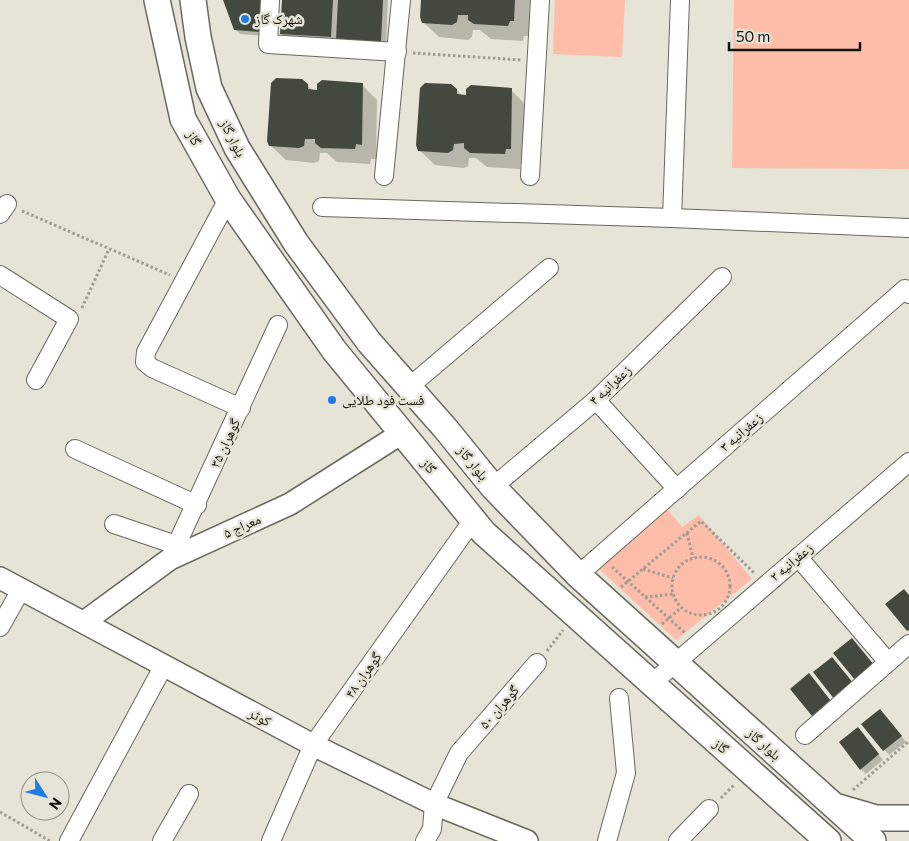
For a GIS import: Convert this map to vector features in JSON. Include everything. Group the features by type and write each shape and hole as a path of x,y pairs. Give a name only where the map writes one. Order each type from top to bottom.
{"main road":[{"name":"گاز","path":"157,0 183,119 228,199 334,350 484,533 574,616 828,841"},
{"name":"بلوار گاز","path":"193,0 198,37 209,88 237,148 296,243 369,342 493,487 578,576 872,841"},
{"path":"831,805 876,818 909,818"},
{"path":"801,816 804,841"}],"street":[{"path":"270,0 268,44 398,52"},
{"path":"384,176 398,52 401,0"},
{"path":"530,176 540,0"},
{"path":"672,218 680,0"},
{"path":"228,199 146,352 145,362 152,368 241,408"},
{"path":"322,207 672,218 909,228"},
{"path":"409,387 549,268"},
{"path":"0,274 69,319 36,380"},
{"name":"زعفرانیه ۴","path":"493,487 596,400 722,277"},
{"name":"زعفرانیه ۳","path":"578,576 907,292"},
{"name":"گوهران ۳۵","path":"173,552 197,505 278,325"},
{"path":"596,400 677,489"},
{"name":"معراج ۵","path":"84,622 173,552 290,504 402,433"},
{"path":"75,449 197,505"},
{"name":"زعفرانیه ۲","path":"651,684 909,462"},
{"name":"گوهران ۴۸","path":"271,841 313,745 473,520"},
{"path":"114,524 173,552"},
{"path":"798,557 888,662"},
{"name":"کوثر","path":"0,578 22,588 163,667 313,745 434,804 527,841"},
{"path":"0,627 22,588"},
{"path":"805,735 909,644"},
{"name":"گوهران ۵۰","path":"434,804 459,753 537,663"},
{"path":"69,841 163,667"},
{"path":"607,841 626,772 619,698"},
{"path":"162,841 189,794"},
{"path":"425,841 432,829 434,804"},
{"path":"678,841 709,809"}],"path":[{"path":"398,52 537,61"},
{"path":"3,209 170,275 178,283 179,290"},
{"path":"69,319 79,315 109,250"},
{"path":"604,600 701,521 756,576"},
{"path":"687,533 693,558"},
{"path":"600,556 688,635"},
{"path":"725,604 730,590 729,576 721,564 708,558 693,558 681,565 673,578 673,594 681,608 696,615 712,614 725,604 731,598"},
{"path":"643,569 673,578"},
{"path":"645,597 673,594"},
{"path":"537,663 574,616"},
{"path":"853,790 909,741"},
{"path":"709,809 750,771"},
{"path":"0,812 50,841"}],"shaded area":[{"path":"555,0 625,0 622,57 553,54"},
{"path":"734,0 909,0 909,169 732,168"},
{"path":"668,510 682,527 699,515 752,579 676,640 598,568"}],"building":[{"name":"شهرک گاز","path":"223,0 263,0 261,32 234,30"},
{"path":"282,0 333,0 331,37 280,34"},
{"path":"338,0 383,0 381,42 336,40"},
{"path":"421,0 515,0 514,21 510,21 508,26 474,24 468,20 468,15 458,15 457,22 452,25 422,23 420,17"},
{"path":"276,78 302,79 308,84 308,89 317,90 317,84 322,80 363,83 362,145 356,144 355,149 321,148 315,143 315,139 305,139 304,146 299,148 269,146 267,141 271,83"},
{"path":"425,83 451,84 457,89 457,94 466,95 466,89 471,85 512,88 511,149 506,149 505,154 470,153 464,148 464,143 454,144 453,150 448,153 418,151 416,145 420,88"},
{"path":"904,589 909,595 909,630 907,631 885,604"},
{"path":"852,638 874,665 855,680 833,653"},
{"path":"832,657 854,684 835,700 813,672"},
{"path":"809,673 831,701 812,716 790,689"},
{"path":"880,709 902,736 883,751 861,724"},
{"path":"858,727 879,754 860,770 839,742"}],"place":[{"name":"شهرک گاز","path":"245,19"},
{"name":"فست فود طلایی","path":"332,400"}]}
